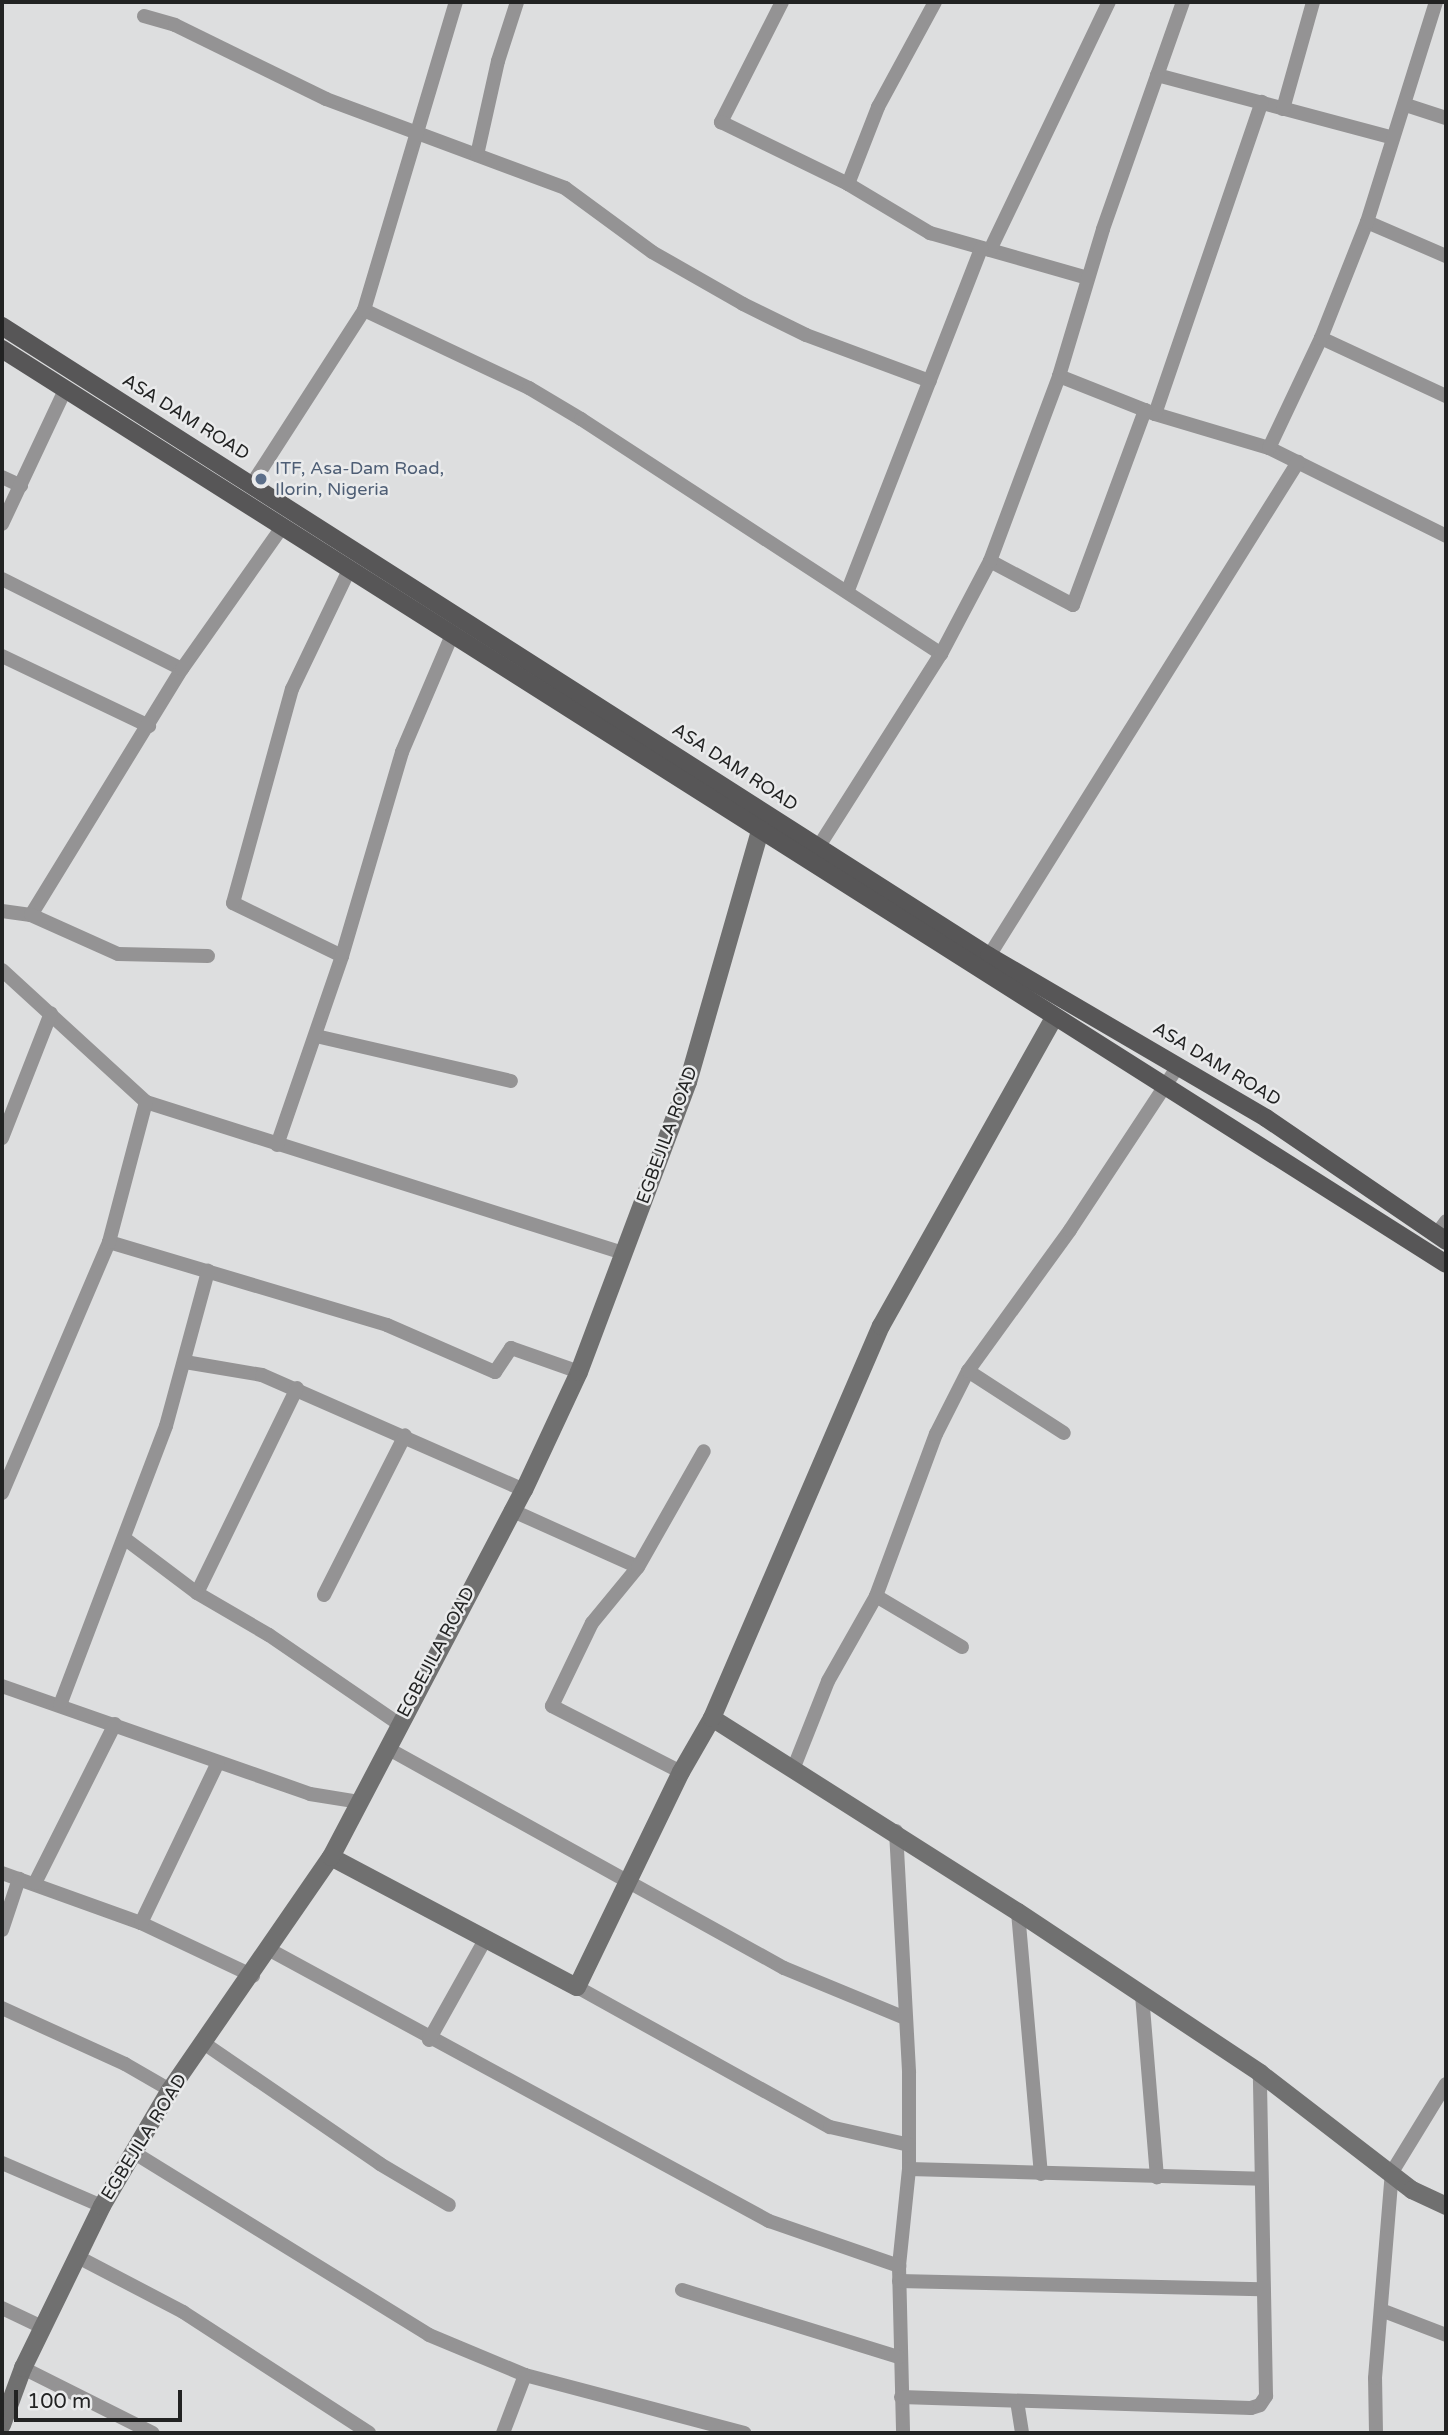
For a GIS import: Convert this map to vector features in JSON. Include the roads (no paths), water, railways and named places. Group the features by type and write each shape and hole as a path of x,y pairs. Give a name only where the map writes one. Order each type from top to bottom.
{"main road":[{"name":"ASA DAM ROAD","path":"2,326 989,956 1266,1118 1443,1233"},
{"name":"ASA DAM ROAD","path":"2,349 1446,1264"},
{"path":"153,443 165,429"}],"street":[{"path":"252,484 364,310 419,137 422,108 456,2"},
{"path":"477,155 498,61 517,2"},
{"path":"782,2 721,122 848,184 929,233 1088,278"},
{"path":"848,184 878,107 935,2"},
{"path":"848,590 986,249 1109,2"},
{"path":"819,846 941,654 990,561 1059,376 1088,278 1183,2"},
{"path":"1283,108 1313,2"},
{"path":"1269,448 1321,338 1367,222 1406,105 1436,2"},
{"path":"144,16 175,25 326,99 419,137 477,155 565,188 652,252 743,304 806,335 930,382"},
{"path":"1157,75 1393,138"},
{"path":"990,561 1073,605 1150,412 1262,102"},
{"path":"1406,105 1446,118"},
{"path":"1367,222 1446,256"},
{"path":"364,310 539,394 848,590 941,654"},
{"path":"1321,338 1446,396"},
{"path":"1059,376 1150,412 1269,448 1446,536"},
{"path":"2,524 65,390"},
{"path":"989,956 1298,463"},
{"path":"2,477 21,486"},
{"path":"31,915 182,669 282,527"},
{"path":"342,956 233,903 292,689 351,568"},
{"path":"2,579 182,669"},
{"path":"277,1145 342,956 402,752 452,635"},
{"path":"2,656 149,726"},
{"name":"EGBEJILA ROAD","path":"2,2425 23,2368 102,2206 170,2090 253,1976 331,1857 511,1510 524,1490 579,1372 688,1082 761,828"},
{"path":"2,911 31,915 118,954 208,956"},
{"path":"2,970 146,1102 624,1252"},
{"path":"2,1138 51,1013"},
{"path":"577,1987 681,1772 712,1718 881,1326 1054,1018"},
{"path":"316,1036 511,1081"},
{"path":"794,1767 828,1681 876,1596 936,1434 968,1371 1070,1230 1178,1066"},
{"path":"2,1493 109,1242 146,1102"},
{"path":"109,1242 387,1325 495,1372 511,1348 579,1372"},
{"path":"60,1704 124,1538 185,1362 208,1271"},
{"path":"185,1362 262,1375 297,1388 524,1490"},
{"path":"968,1371 1064,1433"},
{"path":"197,1593 297,1388"},
{"path":"324,1595 405,1435"},
{"path":"681,1772 552,1706 592,1623 638,1567 704,1451"},
{"path":"511,1510 638,1567"},
{"path":"124,1538 197,1593 270,1634 399,1724"},
{"path":"876,1596 962,1647"},
{"path":"2,1686 60,1704 310,1794 360,1802"},
{"path":"712,1718 896,1830 1260,2073 1426,2199 1446,2206"},
{"path":"35,1882 116,1724"},
{"path":"387,1748 628,1879 784,1968 903,2017"},
{"path":"141,1923 218,1762"},
{"path":"896,1830 909,2145 899,2266 899,2357 903,2433"},
{"path":"331,1857 577,1987 830,2127 909,2145"},
{"path":"2,1873 35,1882 141,1923 253,1976"},
{"path":"2,1930 19,1879"},
{"path":"1018,1912 1041,2174"},
{"path":"429,2040 486,1938"},
{"path":"270,1950 429,2040 769,2221 899,2266"},
{"path":"1142,1995 1157,2177"},
{"path":"2,2008 170,2090"},
{"path":"205,2043 380,2164 449,2205"},
{"path":"901,2397 1251,2408 1260,2405 1266,2396 1261,2289 1260,2073"},
{"path":"1376,2433 1381,2310 1392,2172 1446,2084"},
{"path":"133,2152 429,2334 525,2375 744,2433"},
{"path":"2,2163 102,2206"},
{"path":"909,2169 1261,2179"},
{"path":"78,2258 183,2312 369,2433"},
{"path":"899,2281 1261,2289"},
{"path":"682,2290 899,2357"},
{"path":"2,2308 42,2328"},
{"path":"1381,2310 1446,2335"},
{"path":"23,2368 153,2433"},
{"path":"503,2433 525,2375"},
{"path":"1017,2401 1022,2433"}],"place":[{"name":"ITF, Asa-Dam Road, Ilorin, Nigeria","path":"261,479"}]}
